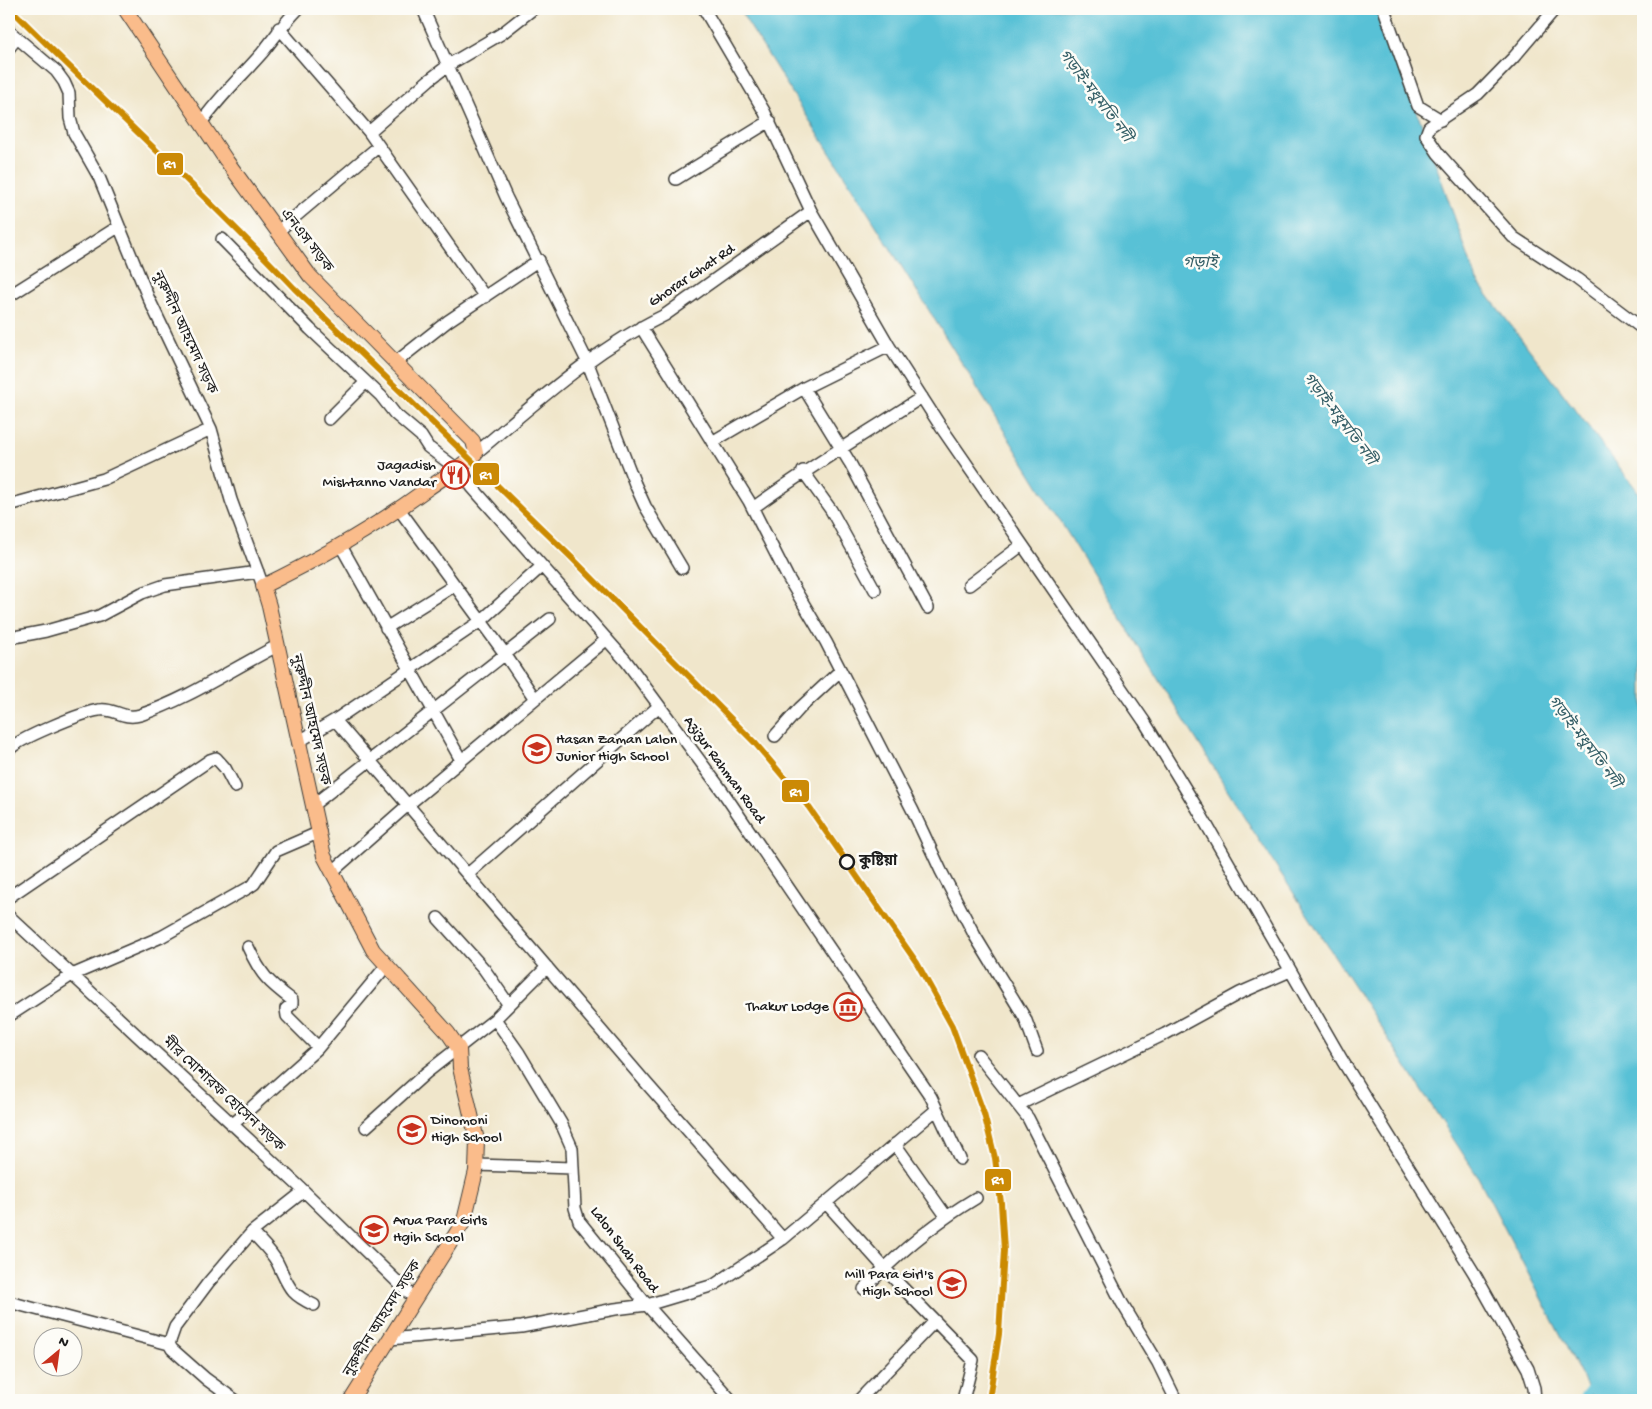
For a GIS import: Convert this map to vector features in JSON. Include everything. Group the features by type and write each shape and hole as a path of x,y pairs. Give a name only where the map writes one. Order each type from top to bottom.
{"main road":[{"name":"এনএস সড়ক","path":"125,9 201,123 310,276 473,441 476,453"},
{"path":"263,586 341,546 458,469 476,453"},
{"name":"নুরুদ্দীন আহমেদ সড়ক","path":"263,586 324,856 373,950 448,1033 459,1049 460,1068 477,1140 476,1165 464,1221 351,1400"}],"street":[{"path":"201,123 219,97 262,53 279,28 298,9"},
{"path":"423,9 450,64 506,197 539,260 587,362 645,506 682,568"},
{"path":"369,132 450,64 501,34 532,9"},
{"path":"704,9 770,120 811,210 889,346 1022,545 1144,721 1290,971 1474,1273 1528,1369 1534,1388 1535,1400"},
{"path":"1384,9 1418,106 1441,120"},
{"path":"1555,9 1514,58 1478,94 1428,129 1428,140 1513,237 1576,279 1643,329"},
{"path":"279,28 369,132 485,297"},
{"path":"9,48 13,35"},
{"name":"নুরুদ্দীন আহমেদ সড়ক","path":"13,35 56,71 69,93 70,118 74,133 99,177 148,297 211,429 231,500 263,586"},
{"path":"676,178 770,120"},
{"path":"277,232 379,146"},
{"name":"Ghorar Ghat Rd","path":"476,453 587,362 641,327 665,315 811,210"},
{"path":"9,296 118,227"},
{"path":"222,238 365,383 381,396 395,414 421,436 428,447 458,469"},
{"path":"396,362 448,321 539,260"},
{"path":"641,327 753,508 787,576 808,609 913,811 941,871 976,936 1025,1018 1037,1051"},
{"path":"712,442 804,388 889,346"},
{"path":"329,419 365,383"},
{"path":"804,388 842,450 928,608"},
{"path":"753,508 803,471 842,450 922,397"},
{"path":"9,505 104,479 211,429"},
{"name":"Azizur Rahman Road","path":"458,469 472,488 607,639 723,792 931,1096 960,1159"},
{"path":"803,471 832,510 875,590"},
{"path":"399,509 505,654 535,699"},
{"path":"969,585 1022,545"},
{"path":"341,546 461,760"},
{"path":"298,742 335,720 481,621 542,566"},
{"path":"9,638 46,631 99,616 142,593 165,586 258,572"},
{"path":"386,628 455,585"},
{"path":"313,805 550,619"},
{"path":"332,872 409,804 607,639"},
{"path":"9,750 13,744 32,735 100,709 127,717 138,715 184,696 277,646"},
{"path":"775,736 800,708 840,671"},
{"path":"468,874 659,706"},
{"path":"335,720 783,1239"},
{"path":"9,897 210,760 216,758 220,761 235,787"},
{"path":"9,1016 72,975 162,937 254,884 276,851 320,832"},
{"name":"মীর মোশারফ হোসেন সড়ক","path":"9,916 304,1191 415,1299"},
{"path":"438,918 484,969 509,1005"},
{"path":"248,947 259,971 292,1000 292,1004 286,1009 287,1016 317,1046"},
{"path":"232,1125 317,1046 387,965"},
{"path":"366,1128 426,1073 495,1019 547,967"},
{"path":"1018,1104 1173,1030 1240,993 1290,971"},
{"name":"Lalon Shah Road","path":"495,1019 519,1053 561,1123 572,1148 575,1208 579,1221 647,1305 731,1400"},
{"path":"978,1055 1028,1118 1122,1303 1158,1363 1176,1400"},
{"path":"390,1339 520,1327 615,1309 647,1305 714,1285 783,1239 936,1110"},
{"path":"895,1144 946,1216"},
{"path":"476,1165 573,1168"},
{"path":"169,1344 175,1327 208,1283 252,1232 304,1191"},
{"path":"864,1289 884,1267 946,1216 976,1198"},
{"path":"826,1203 935,1322 973,1360 963,1400"},
{"path":"252,1232 277,1262 283,1278 290,1289 300,1299 314,1305"},
{"path":"9,1302 169,1344 172,1349 206,1379 235,1400"},
{"path":"859,1400 935,1322"}],"water":[{"name":"গড়াই","path":"739,9 1381,9 1477,281 1643,498 1643,1400 1594,1400 1478,1177 1252,829"}],"waterway":[{"path":"1582,1400 1596,1382"}],"transit line":[{"name":"R1","path":"11,9 572,558 755,743 808,806 917,963 952,1026 984,1114 995,1158 1001,1203 1004,1250 999,1334 989,1400"}],"place":[{"name":"Jagadish Mishtanno Vandar","path":"455,475"},
{"name":"Hasan Zaman Lalon Junior High School","path":"537,749"},
{"name":"কুষ্টিয়া","path":"847,862"},
{"name":"Thakur Lodge","path":"848,1007"},
{"name":"Dinomoni High School","path":"412,1130"},
{"name":"Arua Para Girls Hgih School","path":"374,1230"},
{"name":"Mill Para Girl's High School","path":"952,1284"}],"water label":[{"name":"গড়াই-মধুমতি নদী","path":"1094,97"},
{"name":"গড়াই-মধুমতি নদী","path":"1338,420"},
{"name":"গড়াই-মধুমতি নদী","path":"1583,743"}]}
